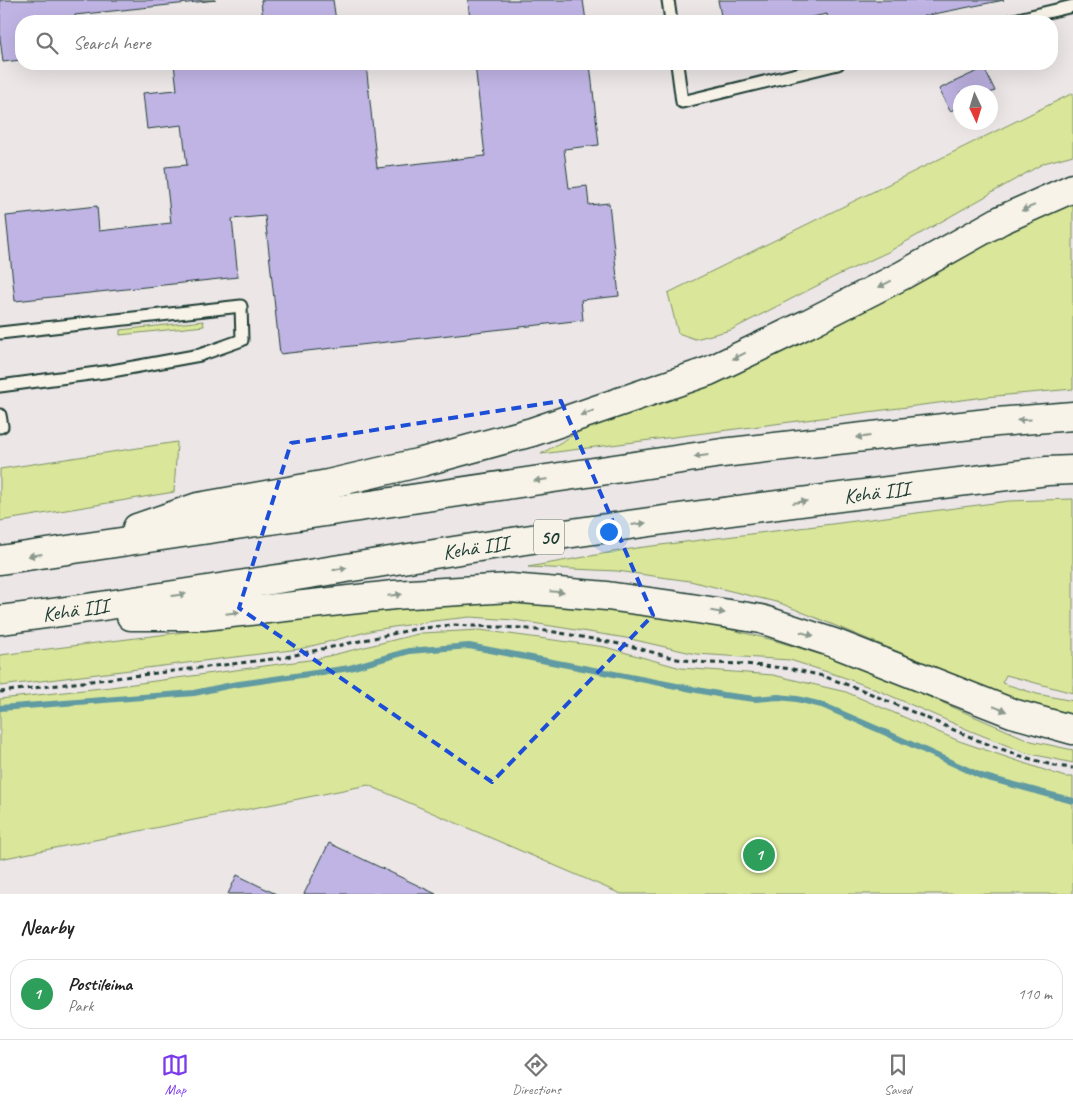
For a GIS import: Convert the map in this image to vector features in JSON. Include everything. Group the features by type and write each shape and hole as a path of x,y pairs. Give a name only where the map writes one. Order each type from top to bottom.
{"highway":[{"path":"70,550 198,507 328,484 422,462 532,432 709,371 903,275 1001,220 1073,188"},
{"path":"0,560 722,453 997,422 1073,416"},
{"name":"Kehä III","path":"0,620 212,590 499,544 717,513 1047,471 1073,470"},
{"path":"27,617 204,616 394,594 510,588 607,596 761,619 834,643 1012,713 1073,730"}],"lane":[{"path":"668,0 670,15"},
{"path":"1035,15 1073,6"},
{"path":"678,70 682,102 813,70"},
{"path":"0,333 241,306 242,340 225,346 200,354 112,371 0,386"},
{"path":"0,415 2,426 0,427"}],"path":[{"path":"0,692 281,658 415,628 451,625 520,628 555,632 630,646 677,659 792,669 823,676 862,690 982,742 1055,766 1073,768"}],"highlighted area":[{"path":"561,401 653,615 492,782 239,608 291,443"}],"green space":[{"path":"1073,93 1073,155 1044,163 888,252 834,277 731,330 695,339 678,333 668,293"},
{"path":"1073,201 1073,389 985,397 541,454 578,432 619,415 1039,215"},
{"path":"203,321 204,326 120,335 120,330"},
{"path":"177,442 174,492 0,521 0,469"},
{"path":"1073,499 1073,693 1006,675 1002,683 1037,694 1073,701 1073,718 1018,701 780,603 690,581 617,571 528,567 636,548 1009,501"},
{"path":"514,602 592,607 679,617 773,640 835,659 897,683 1031,741 1073,750 1073,763 1026,753 882,692 790,660 696,654 626,638 514,620 470,617 433,621 374,630 300,649 0,686 0,655 328,614"},
{"path":"480,630 605,647 681,668 773,675 846,692 959,741 1065,777 1073,777 1073,894 621,894 368,785 0,859 0,699 111,687 316,659 422,633"}],"building":[{"path":"0,0 216,0 75,15 15,15 15,61 3,62 0,38"},
{"path":"261,0 333,0 335,15 262,15"},
{"path":"468,0 583,0 585,15 469,15"},
{"path":"718,0 1004,0 929,15 721,15"},
{"path":"175,70 367,70 377,168 485,156 476,70 591,70 599,145 564,149 569,188 587,186 589,205 609,203 619,296 581,300 583,320 280,354 265,216 232,219 238,277 15,301 6,216 97,206 99,231 171,223 165,167 187,165 182,125 147,129 143,93 177,90"},
{"path":"980,70 985,70 992,85 953,85 953,110 950,111 939,89"},
{"path":"329,843 436,894 304,894"},
{"path":"237,875 276,894 228,894"}],"waterway":[{"path":"0,708 194,693 232,685 350,668 409,651 469,646 723,695 755,699 778,697 822,705 981,776 1073,801"}],"place":[{"name":"Postileima","path":"759,855"}]}
